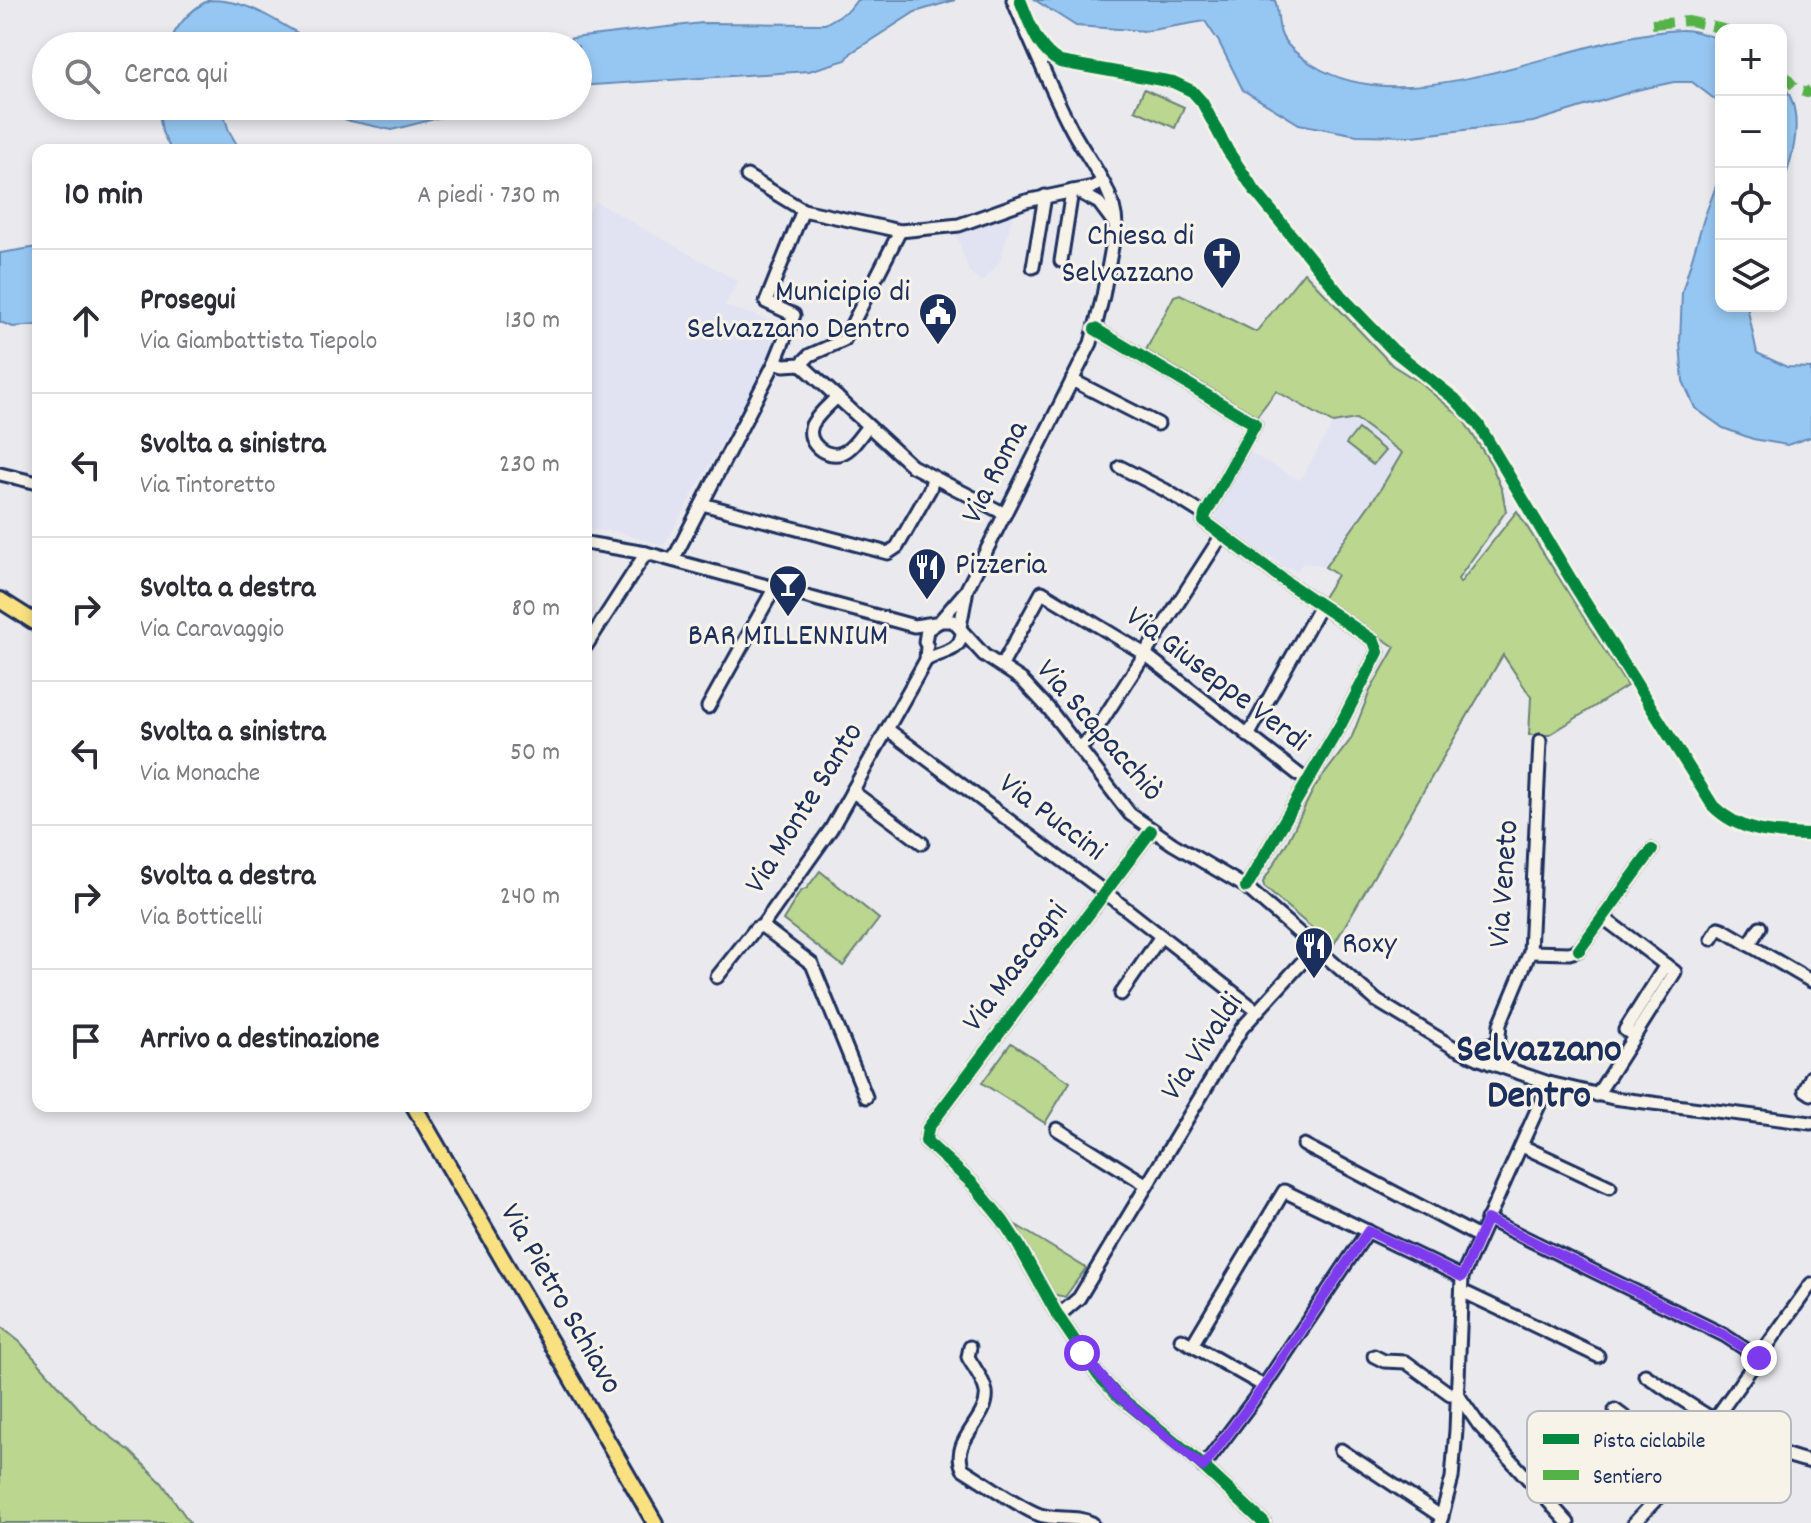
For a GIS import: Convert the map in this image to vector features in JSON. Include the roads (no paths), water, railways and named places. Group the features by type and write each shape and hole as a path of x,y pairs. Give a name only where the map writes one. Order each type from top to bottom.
{"main road":[{"path":"0,600 32,620"},
{"name":"Via Pietro Schiavo","path":"417,1112 655,1523"}],"street":[{"name":"Via Roma","path":"937,623 967,589 1095,329 1116,225 1110,196 1071,129 1014,1"},
{"path":"747,176 803,210 900,231 959,225 1045,196 1102,182"},
{"path":"1074,191 1090,196 1110,196"},
{"path":"1061,261 1074,191"},
{"path":"1033,267 1045,196"},
{"path":"1090,196 1116,225"},
{"path":"673,560 775,362 794,315 766,302 803,210"},
{"path":"775,362 801,364 810,355 844,340 900,231"},
{"path":"1095,329 1255,424 1204,521 1320,606 1374,641 1378,652 1246,887"},
{"path":"801,364 912,466 1005,514"},
{"path":"1072,380 1158,424"},
{"path":"837,397 813,423 810,435 814,444 832,454 840,454 849,449 868,426"},
{"path":"1120,467 1205,515"},
{"path":"0,474 32,482"},
{"path":"702,504 888,553 897,547 930,489 933,478"},
{"path":"1081,747 1092,736 1222,535"},
{"path":"592,544 646,553 914,626 949,620 961,629 962,640 953,649 932,657"},
{"path":"592,637 646,553"},
{"path":"708,707 775,587"},
{"name":"Via Roma","path":"961,629 967,589"},
{"name":"Via Giuseppe Verdi","path":"1002,665 1042,592 1145,654 1307,781"},
{"path":"1248,736 1320,606"},
{"path":"926,644 927,630 937,623"},
{"path":"914,626 926,644"},
{"name":"Via Scapacchiò","path":"961,629 984,655"},
{"name":"Via Monte Santo","path":"717,977 756,928 762,926 831,829 932,657 926,644"},
{"name":"Via Scapacchiò","path":"953,649 984,655 1002,665 1040,699 1081,747 1119,802 1151,831 1246,887 1377,1001 1453,1047 1549,1083 1597,1095 1811,1123"},
{"name":"Via Puccini","path":"887,729 1257,1011"},
{"name":"Via Veneto","path":"1491,1047 1530,952 1540,741"},
{"path":"852,791 922,843"},
{"name":"Via Mascagni","path":"1058,1316 1003,1221 973,1184 929,1146 926,1138 928,1128 1151,831"},
{"path":"1530,952 1569,953 1579,950 1652,850"},
{"path":"1597,1095 1634,1036 1625,1030 1666,965 1609,922"},
{"path":"762,926 812,964 866,1097"},
{"path":"1749,945 1760,927"},
{"path":"1712,939 1719,928 1722,929 1811,981"},
{"path":"1121,994 1161,936"},
{"name":"Via Vivaldi","path":"1058,1316 1079,1298 1242,1028 1315,948"},
{"name":"Via Scapacchiò","path":"1444,1040 1491,1047 1520,1071"},
{"path":"1491,1047 1497,1059 1485,1061 1480,1049 1491,1047"},
{"path":"1808,1094 1805,1087 1811,1077"},
{"path":"1341,1450 1441,1520 1452,1478 1462,1277 1549,1083"},
{"path":"1057,1129 1147,1185"},
{"path":"1304,1145 1479,1237"},
{"path":"1522,1146 1610,1187"},
{"path":"1264,1386 1186,1342 1284,1191 1462,1277"},
{"path":"1487,1219 1724,1335 1759,1358"},
{"path":"1203,1467 1264,1386 1368,1231"},
{"path":"1721,1411 1811,1284"},
{"path":"1462,1294 1468,1294 1598,1356"},
{"path":"1058,1316 1107,1385 1264,1523"},
{"path":"970,1347 968,1357 987,1396 964,1441 959,1461 963,1469 1036,1514 1086,1519 1092,1523"},
{"path":"1374,1356 1384,1361 1406,1362 1450,1394 1457,1394"},
{"path":"1645,1375 1699,1411"},
{"path":"1457,1394 1479,1425 1527,1478"},
{"path":"1456,1430 1479,1425"},
{"path":"1791,1457 1811,1462"},
{"path":"1550,1503 1568,1523"},
{"path":"1634,1523 1654,1503"}],"water":[{"path":"209,0 227,1 257,10 296,32 175,32"},
{"path":"857,0 955,0 915,12 851,53 846,60 809,71 592,85 592,36 702,23 825,24 849,10"},
{"path":"1035,0 1275,0 1284,40 1313,65 1352,82 1396,86 1492,73 1637,35 1690,31 1715,37 1715,99 1692,82 1674,82 1637,90 1533,122 1413,136 1357,135 1299,124 1243,90 1205,21 1146,31 1076,26"},
{"path":"1787,91 1796,121 1787,172"},
{"path":"160,120 225,120 237,144 168,144"},
{"path":"347,120 430,120 392,130"},
{"path":"1715,189 1715,312 1748,312 1757,353 1787,367 1811,368 1811,437 1787,445 1753,439 1723,428 1695,408 1683,381 1680,343 1682,292"},
{"path":"32,248 32,325 13,327 0,322 0,253"}],"place":[{"name":"Chiesa di Selvazzano","path":"1222,290"},
{"name":"Municipio di Selvazzano Dentro","path":"938,346"},
{"name":"Pizzeria","path":"927,601"},
{"name":"BAR MILLENNIUM","path":"788,618"},
{"name":"Roxy","path":"1314,980"}],"district":[{"name":"Selvazzano Dentro","path":"1539,1075"}]}
